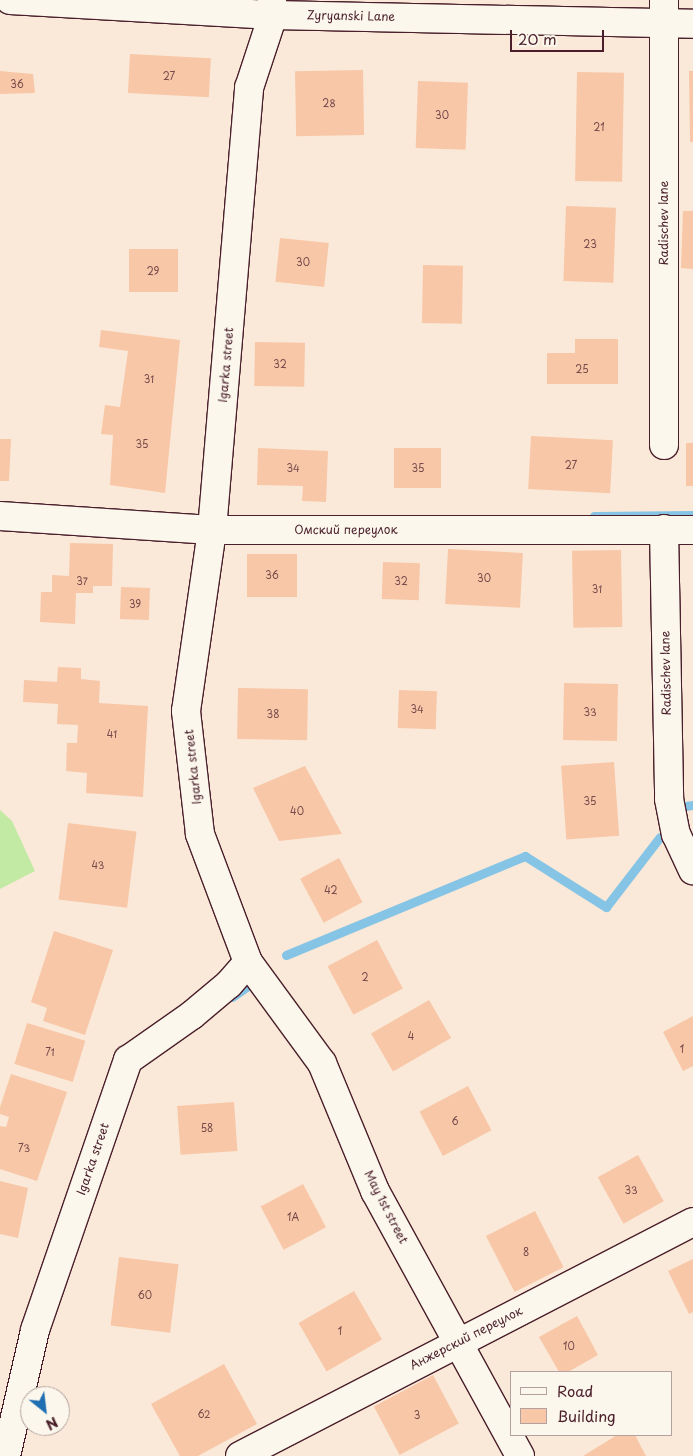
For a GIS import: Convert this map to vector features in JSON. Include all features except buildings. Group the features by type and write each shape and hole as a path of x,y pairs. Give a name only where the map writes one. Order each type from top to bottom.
{"street":[{"name":"Zyryanski Lane","path":"10,0 273,7 664,12 693,24"},
{"name":"Igarka street","path":"6,1456 35,1330 128,1060 192,1015 229,984 248,962 200,834 186,711 212,530 250,88 273,7"},
{"name":"Radischev lane","path":"664,12 664,445"},
{"name":"Омский переулок","path":"0,516 212,530 693,530"},
{"name":"Radischev lane","path":"664,529 672,817 693,870"},
{"name":"May 1st street","path":"248,962 322,1063 375,1190 520,1456"},
{"name":"Анжерский переулок","path":"240,1456 693,1222"}],"green space":[{"path":"0,810 12,821 35,871 0,889"}],"waterway":[{"path":"594,516 693,515"},
{"path":"685,806 693,805"},
{"path":"286,955 525,856 606,907 660,837"},
{"path":"232,997 252,983"}]}
